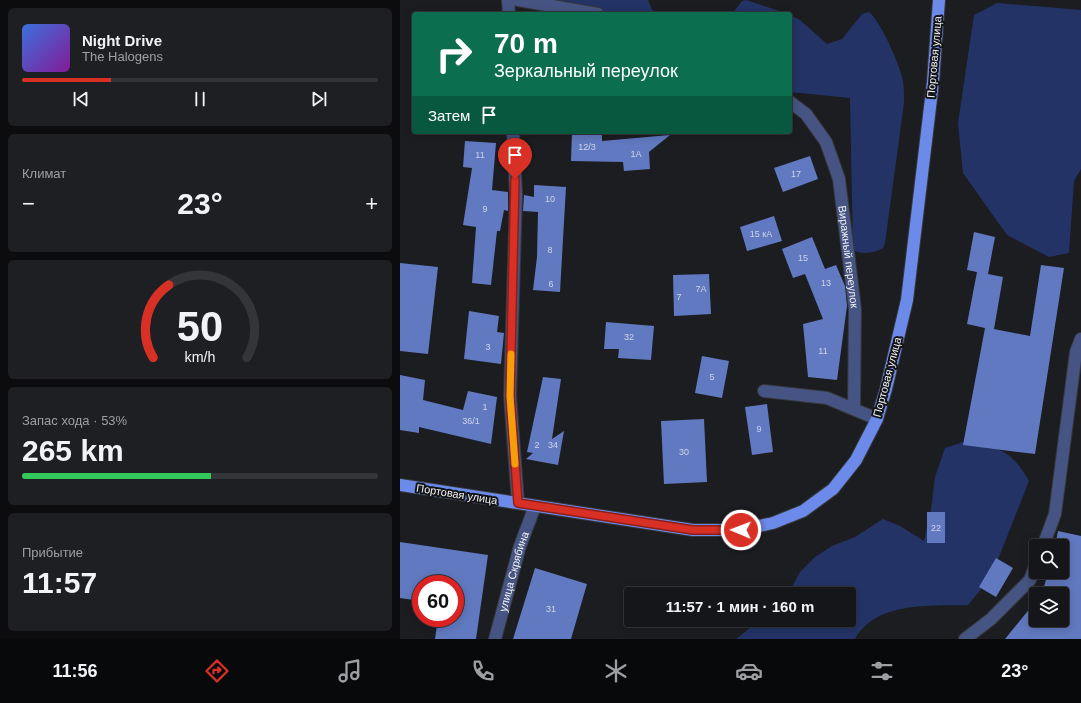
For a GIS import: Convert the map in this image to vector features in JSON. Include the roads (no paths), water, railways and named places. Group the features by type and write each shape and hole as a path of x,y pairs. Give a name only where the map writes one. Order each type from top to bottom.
{"main road":[{"name":"Портовая улица","path":"400,485 693,530 741,530 772,523 802,511 834,489 856,460 877,418 886,389 907,300 933,82 939,0"}],"street":[{"path":"508,0 509,12"},
{"path":"518,0 587,12"},
{"name":"Виражный переулок","path":"792,104 806,114 826,142 838,179 855,309 854,409"},
{"path":"513,134 516,195 510,396 518,503"},
{"path":"1046,539 1055,514 1076,352 1081,339"},
{"path":"764,391 827,398 877,418"},
{"name":"улица Скрябина","path":"495,639 520,546 535,506"},
{"path":"964,639 991,619 1030,579"}]}
